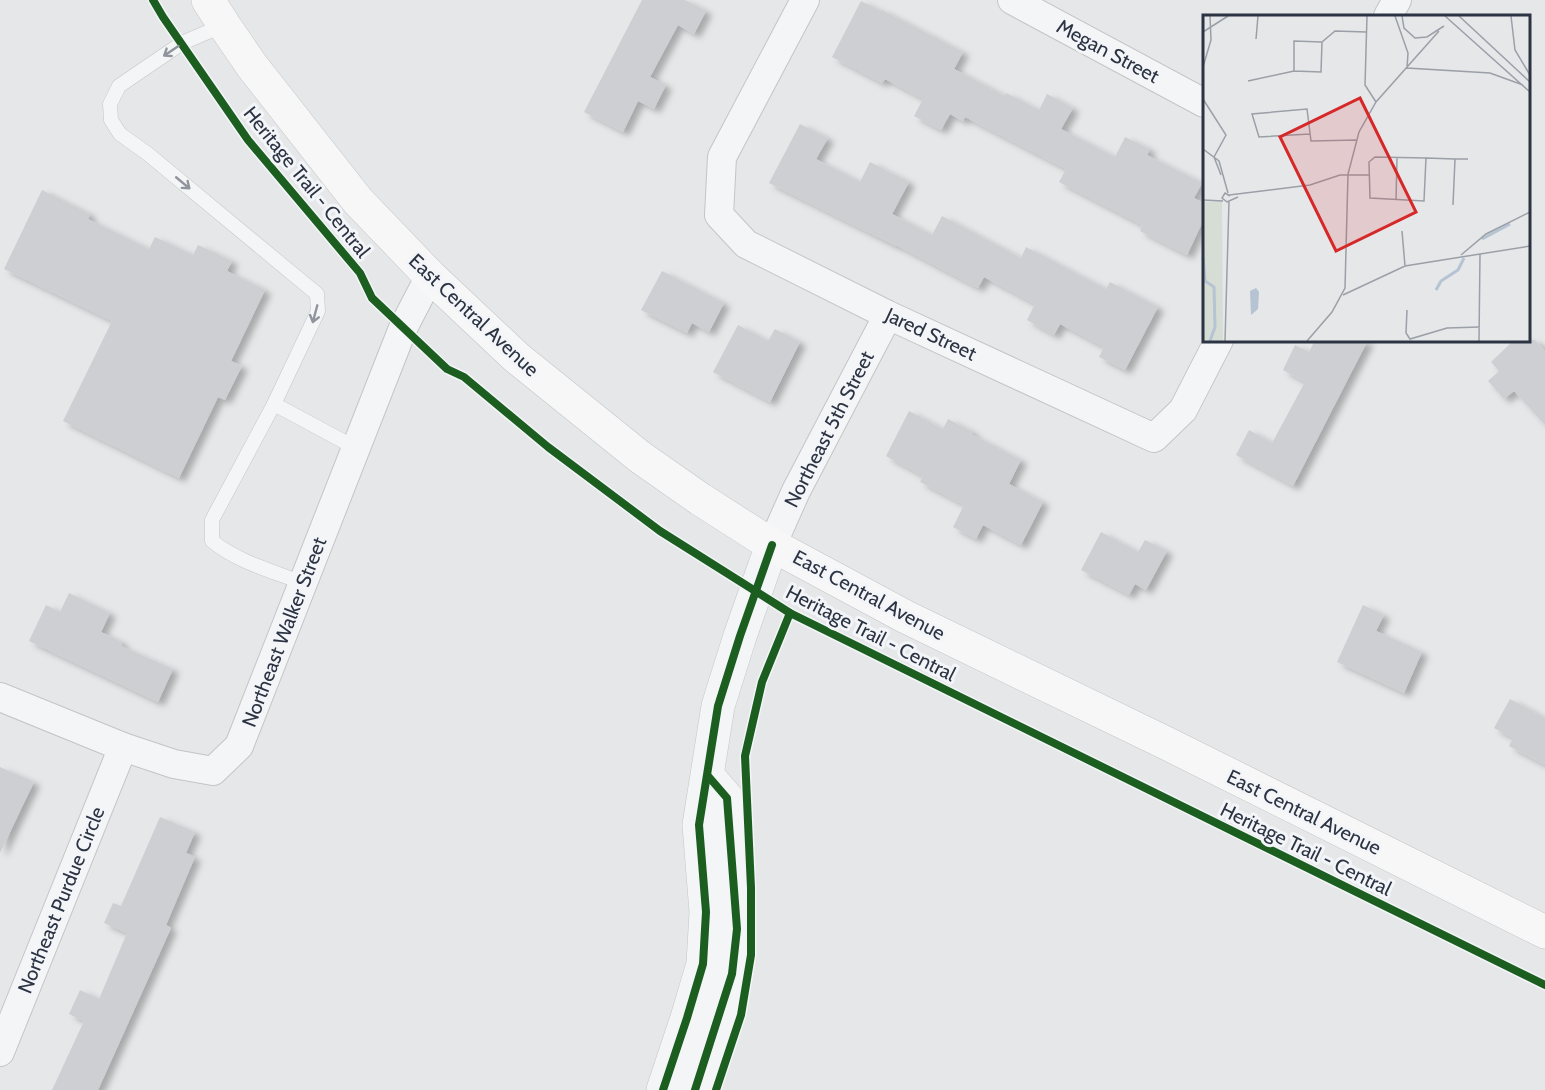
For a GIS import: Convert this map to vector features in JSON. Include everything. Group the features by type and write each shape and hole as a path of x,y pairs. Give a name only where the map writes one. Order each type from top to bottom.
{"main road":[{"name":"East Central Avenue","path":"216,13 252,66 358,201 430,276 516,357 640,457 700,499 772,545 906,617 1180,750 1545,932"}],"street":[{"name":"Jared Street","path":"805,0 722,157 720,215 746,244 888,315 1154,438 1183,410 1218,342"},
{"name":"Megan Street","path":"1012,0 1203,102"},
{"path":"1389,15 1397,0"},
{"name":"Northeast Walker Street","path":"0,697 123,747 174,764 213,771 239,746 403,327 430,276"},
{"name":"Northeast 5th Street","path":"772,545 796,490 888,315"},
{"path":"663,1090 703,964 706,912 699,825 718,706 772,545"},
{"name":"Northeast Purdue Circle","path":"0,1052 123,747"},
{"path":"695,1090 732,974 737,929 727,798 708,776"}],"lane":[{"path":"216,13 182,44 119,86 110,104 111,120 120,134 148,154 317,294 318,311 274,404 212,520 212,541 223,550 303,583"},
{"path":"274,404 356,448"}],"building":[{"path":"642,0 685,0 706,11 694,34 678,25 650,77 666,85 654,109 638,101 623,132 584,112"},
{"path":"861,1 963,52 954,69 1005,96 1006,93 1039,110 1047,94 1073,108 1061,129 1115,157 1125,137 1150,149 1147,155 1202,183 1194,198 1203,202 1203,221 1187,255 1140,231 1142,225 1059,182 1066,169 965,117 963,121 950,114 941,130 914,116 923,99 885,79 882,83 832,57"},
{"path":"800,124 828,138 816,159 860,182 870,162 909,182 892,214 932,235 942,216 1021,258 1026,247 1106,289 1110,282 1158,307 1125,370 1099,357 1104,347 1060,324 1054,335 1027,320 1035,304 984,277 978,288 769,183"},
{"path":"42,190 90,214 88,219 149,249 155,237 193,255 198,245 232,261 227,271 265,290 231,361 242,366 225,400 218,397 179,478 63,421 112,321 4,269"},
{"path":"662,271 724,303 709,332 692,323 687,333 641,310"},
{"path":"738,325 768,341 775,329 800,342 770,402 713,372"},
{"path":"1535,340 1545,351 1545,425 1514,391 1504,399 1488,381 1499,371 1491,362 1512,342"},
{"path":"1314,342 1367,342 1293,486 1236,455 1249,430 1272,443 1305,382 1283,370 1295,345 1309,352"},
{"path":"909,411 943,429 948,419 973,432 971,434 1021,460 1009,484 1043,502 1021,545 983,525 976,539 953,527 964,505 920,482 923,476 886,456"},
{"path":"1101,532 1138,552 1145,540 1167,551 1146,590 1135,584 1129,595 1081,570"},
{"path":"69,593 110,613 101,632 122,642 121,646 173,669 158,702 29,641 46,605 60,612"},
{"path":"1363,605 1384,615 1376,631 1422,652 1404,693 1337,662"},
{"path":"1510,699 1545,718 1545,765 1509,746 1513,738 1494,728"},
{"path":"0,767 34,782 0,853"},
{"path":"160,817 195,832 186,853 195,857 166,925 171,928 98,1090 52,1090 84,1021 69,1014 80,990 99,999 127,933 104,923 113,903 121,906"}],"cycle path":[{"name":"Heritage Trail - Central","path":"153,0 248,140 360,273 372,298 447,369 464,377 548,447 660,531 790,613 1545,985"},
{"path":"663,1090 703,964 706,912 699,825 718,706 772,545"},
{"name":"Heritage Trail - Central","path":"716,1090 741,1015 751,955 751,888 745,756 762,682 790,613"},
{"path":"695,1090 732,974 737,929 727,798 708,776"}]}
